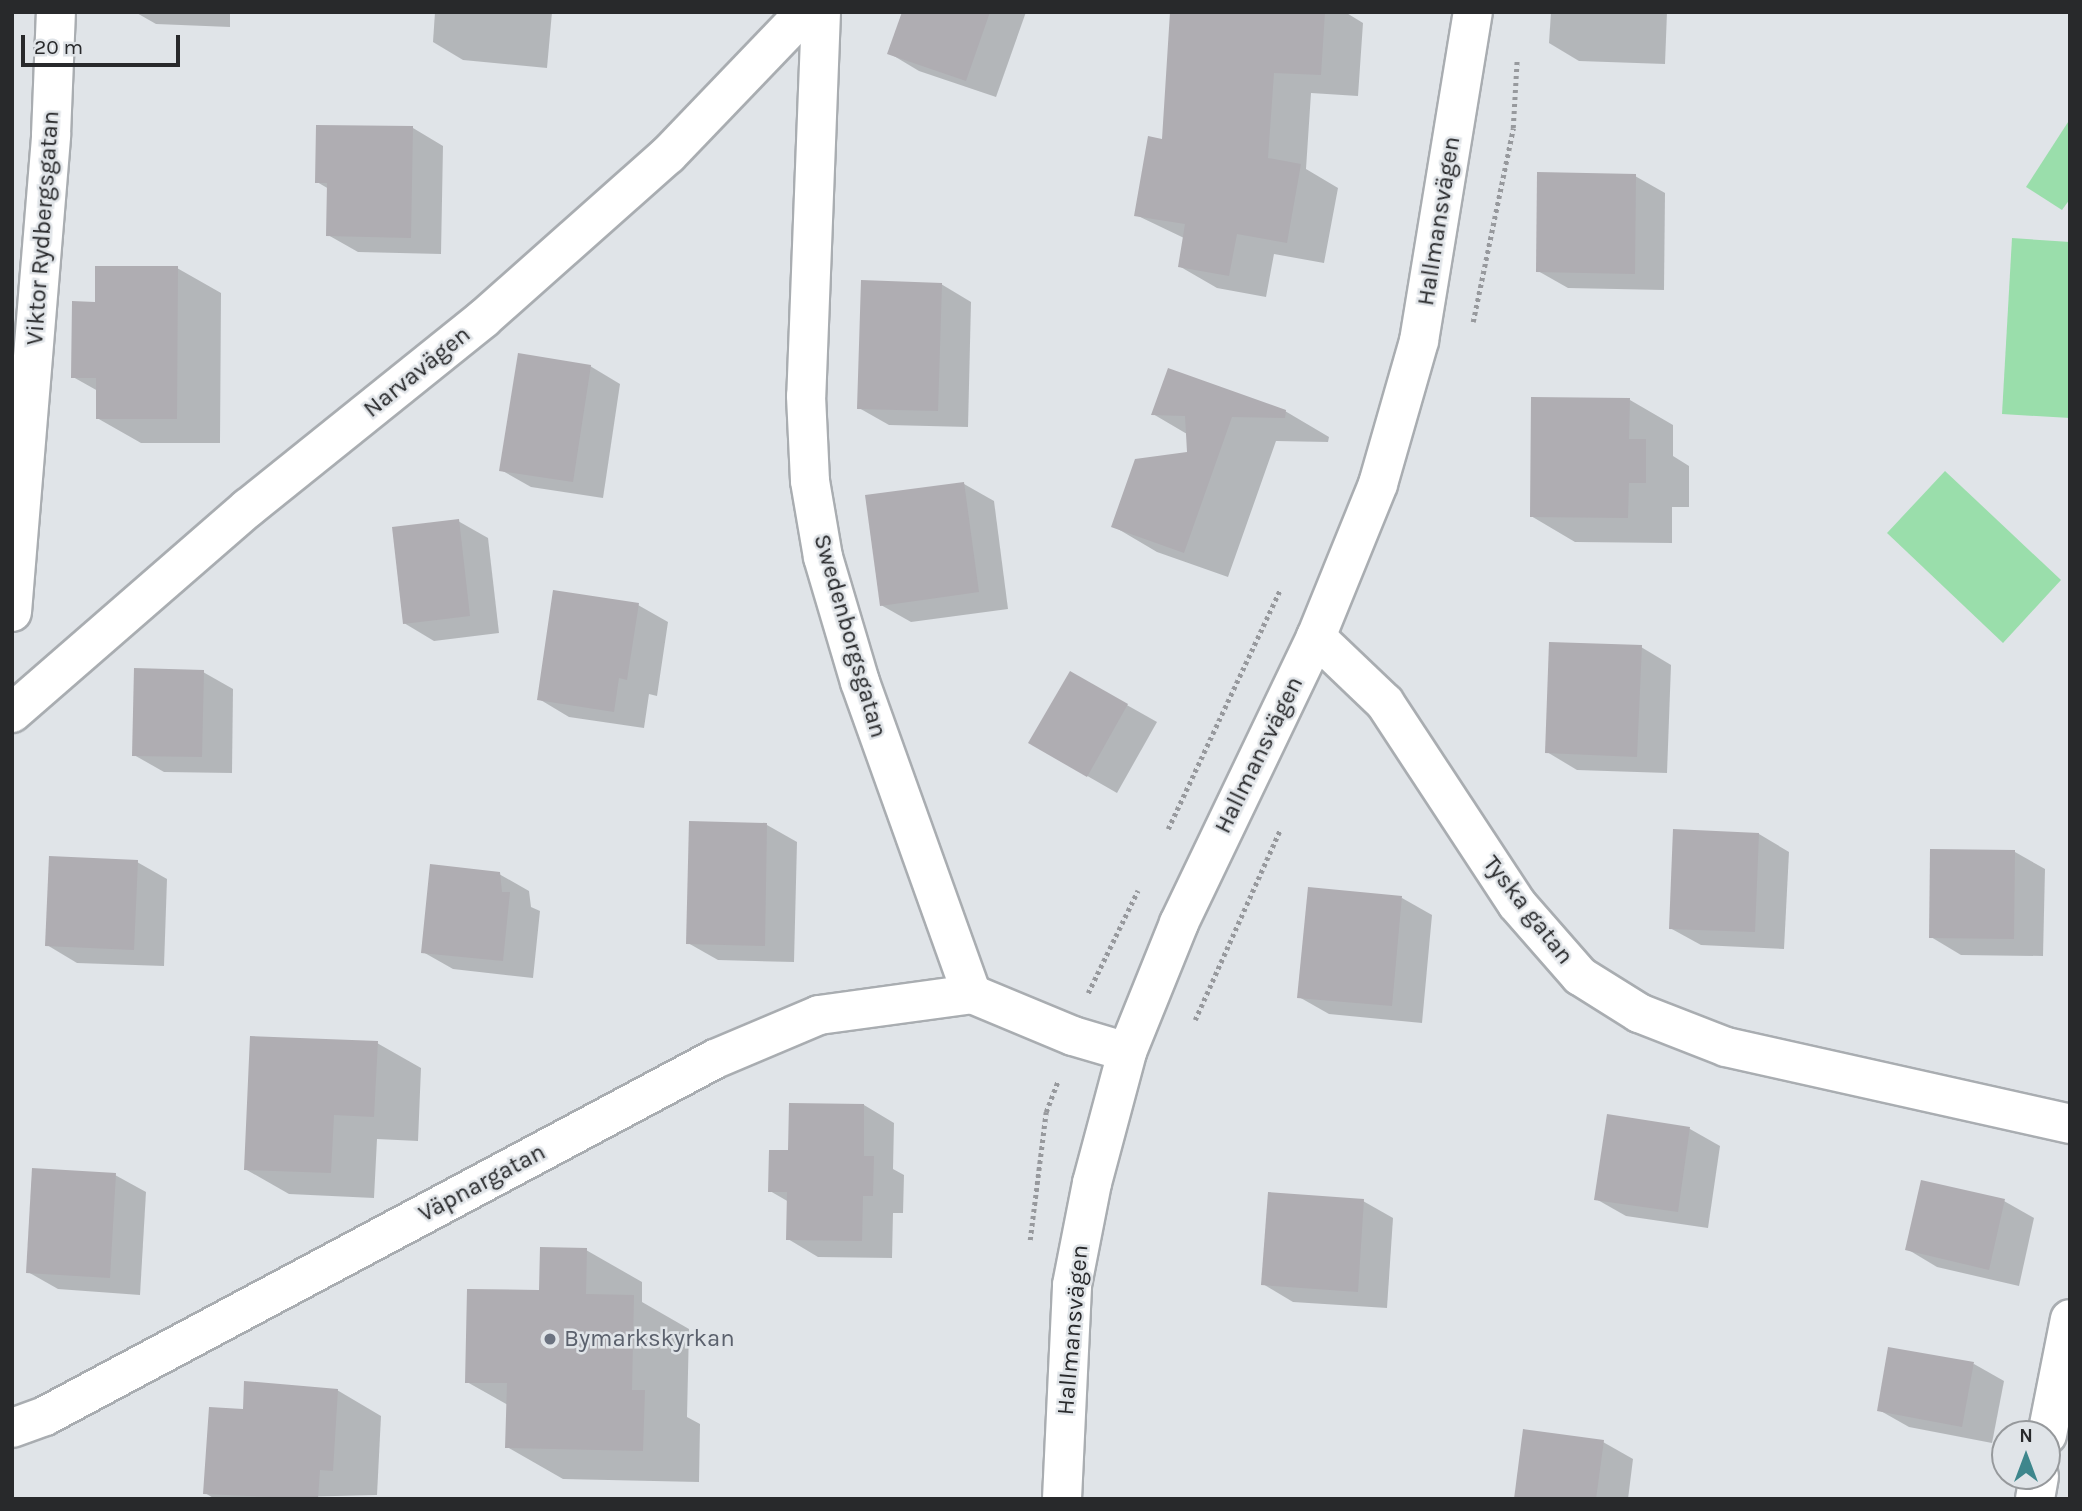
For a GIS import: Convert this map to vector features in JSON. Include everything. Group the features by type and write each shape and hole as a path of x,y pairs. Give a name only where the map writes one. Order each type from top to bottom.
{"street":[{"name":"Viktor Rydbergsgatan","path":"12,612 51,135 56,12"},
{"name":"Narvavägen","path":"12,713 248,508 483,319 668,156 805,12"},
{"name":"Swedenborgsgatan","path":"821,12 806,396 810,481 823,557 860,682 971,994"},
{"name":"Hallmansvägen","path":"1062,1499 1072,1285 1092,1183 1127,1052 1179,923 1316,637 1378,484 1419,341 1473,12"},
{"name":"Tyska gatan","path":"1316,637 1385,703 1517,904 1580,976 1639,1013 1726,1047 2070,1124"},
{"path":"971,994 1073,1037 1127,1052"},
{"name":"Väpnargatan","path":"12,1428 45,1416 715,1059 819,1015 971,994"},
{"path":"2050,1420 2070,1319"}],"green space":[{"path":"2070,119 2070,199 2062,210 2026,187"},
{"path":"2012,238 2070,242 2070,418 2002,414"},
{"path":"1945,471 2061,580 2003,643 1887,533"}],"building":[{"path":"902,12 990,12 966,81 887,54"},
{"path":"1170,12 1325,12 1321,75 1274,73 1268,158 1301,164 1287,243 1237,234 1229,276 1178,267 1185,224 1134,216 1148,136 1162,139"},
{"path":"316,125 413,126 411,238 326,236 327,183 315,183"},
{"path":"1537,172 1636,174 1635,274 1536,272"},
{"path":"95,266 178,266 177,419 96,419 96,378 71,378 72,301 95,302"},
{"path":"861,280 942,283 938,411 857,409"},
{"path":"518,353 591,365 573,482 499,471"},
{"path":"1168,368 1286,410 1285,418 1232,417 1184,553 1111,527 1135,459 1187,452 1185,416 1151,415"},
{"path":"1531,397 1630,398 1629,439 1646,439 1646,483 1629,483 1628,518 1530,517"},
{"path":"964,482 979,592 880,606 865,495"},
{"path":"459,519 470,616 403,624 392,527"},
{"path":"553,590 639,603 627,680 619,678 614,712 537,700"},
{"path":"1549,642 1642,645 1637,757 1545,753"},
{"path":"134,668 204,670 202,757 132,756"},
{"path":"1070,671 1128,704 1087,777 1028,743"},
{"path":"689,821 767,823 765,946 686,944"},
{"path":"1673,829 1759,833 1755,932 1669,929"},
{"path":"1930,849 2015,850 2014,939 1929,938"},
{"path":"49,856 138,860 134,950 45,946"},
{"path":"430,864 500,872 502,892 510,892 503,961 421,953"},
{"path":"1308,887 1402,896 1392,1006 1297,998"},
{"path":"250,1036 378,1041 374,1117 334,1115 331,1173 244,1170"},
{"path":"789,1103 864,1104 864,1156 874,1156 873,1196 863,1196 862,1241 786,1240 787,1192 768,1192 769,1150 788,1150"},
{"path":"1607,1114 1690,1127 1678,1212 1594,1200"},
{"path":"32,1168 116,1173 110,1278 26,1273"},
{"path":"1921,1180 2005,1199 1989,1270 1905,1250"},
{"path":"1268,1192 1364,1199 1358,1292 1261,1285"},
{"name":"Bymarkskyrkan","path":"540,1247 587,1248 586,1294 634,1295 632,1390 645,1390 643,1451 505,1448 507,1383 465,1383 467,1289 539,1290"},
{"path":"1888,1347 1974,1362 1962,1427 1877,1411"},
{"path":"244,1381 338,1389 333,1471 320,1470 318,1499 203,1494 209,1407 243,1409"},
{"path":"1523,1429 1604,1440 1596,1499 1514,1499"}],"place":[{"name":"Bymarkskyrkan","path":"550,1339"}]}
